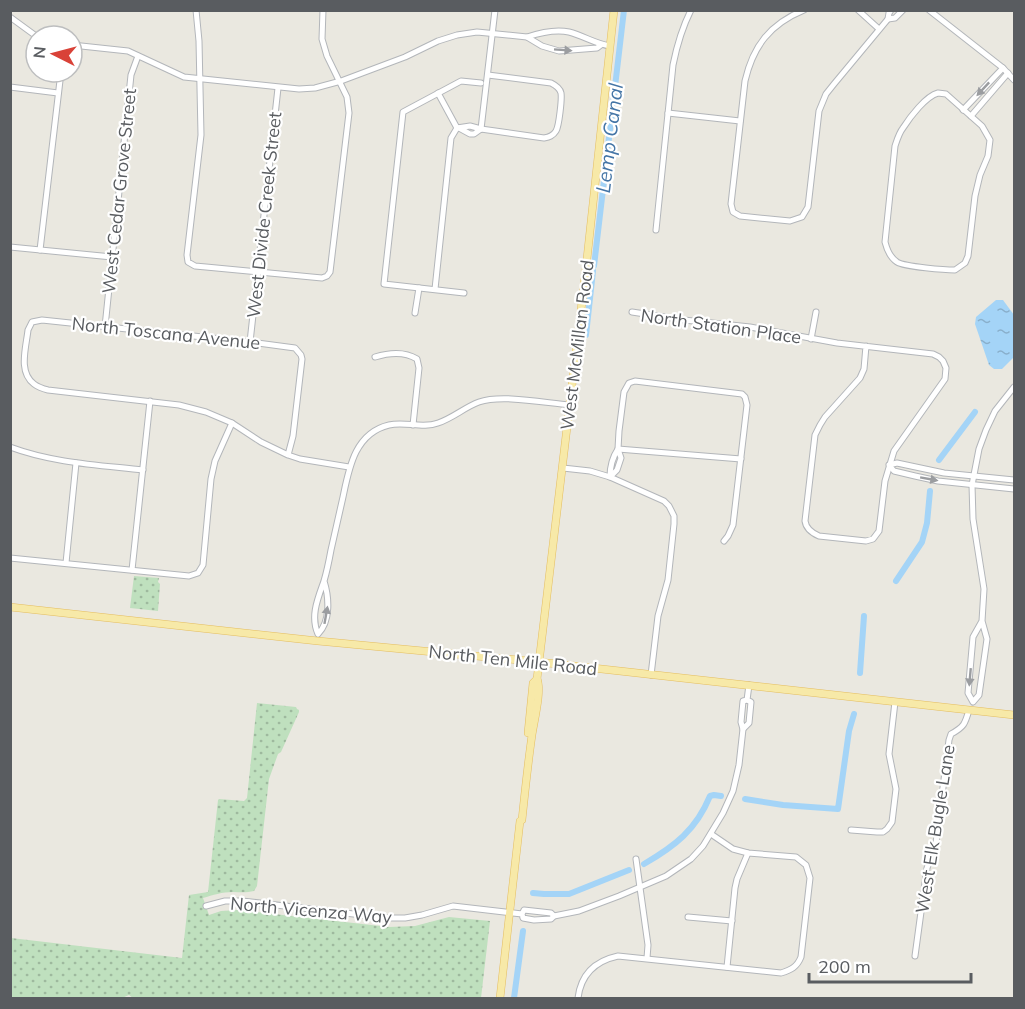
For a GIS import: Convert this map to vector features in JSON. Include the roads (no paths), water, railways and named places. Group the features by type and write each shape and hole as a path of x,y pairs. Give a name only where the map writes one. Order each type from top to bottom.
{"main road":[{"name":"West McMillan Road","path":"500,999 520,821 522,820 536,710 539,683 537,679 614,10"},
{"name":"North Ten Mile Road","path":"10,607 318,637 895,702 972,707 1014,715"}],"street":[{"path":"196,10 201,135 188,262 195,266 322,278 330,272 349,113 347,97 327,56 322,39 323,10"},
{"path":"482,129 495,10"},
{"path":"656,230 673,65 677,45 691,10"},
{"path":"804,10 776,26 762,40 748,67 731,204 733,212 740,216 790,221 802,217 808,207 822,102 834,84 888,19 891,10"},
{"path":"858,10 879,29"},
{"path":"888,19 895,18 903,10"},
{"path":"929,10 1003,68 1014,80"},
{"path":"10,17 24,27"},
{"path":"527,37 553,31 569,32 600,45 610,46"},
{"path":"84,46 128,51 184,77 299,89 315,88 340,81 405,57 438,40 477,32 527,37 542,46 559,51 597,48 600,45"},
{"name":"West Cedar Grove Street","path":"105,327 132,75 138,56"},
{"path":"963,110 1003,68"},
{"path":"971,116 1008,73"},
{"path":"457,128 470,126 544,138 555,133 558,127 562,95 559,89 551,83 488,75"},
{"path":"464,293 384,284 403,112 461,81 481,83"},
{"path":"40,250 59,84"},
{"path":"10,87 58,93"},
{"name":"West Divide Creek Street","path":"250,342 278,88"},
{"path":"438,93 457,128"},
{"path":"938,93 946,94 971,116 982,126 990,140 988,156 975,196 966,263 951,270 902,264 888,252 885,239 898,135 929,96 938,93"},
{"path":"668,113 740,121"},
{"path":"435,289 451,138 457,128"},
{"path":"10,247 112,257"},
{"path":"415,313 418,288"},
{"name":"North Station Place","path":"632,312 750,327 811,339 933,354 939,357 946,368 942,385 898,444 890,465"},
{"name":"North Station Place","path":"811,339 816,312"},
{"name":"North Toscana Avenue","path":"150,400 48,390 35,385 26,375 24,366 28,330 32,322 42,320 291,346 298,351 302,359 293,436 288,455"},
{"path":"866,346 864,369 860,378 825,417 815,435 805,521 807,528 819,536 866,541 873,539 879,531 885,481 890,465"},
{"path":"375,357 390,353 410,355 417,359 419,368 413,424"},
{"path":"610,477 610,466 618,449 624,392 629,383 635,381 742,394 747,405 733,525 724,541"},
{"path":"972,707 979,695 987,639 982,621 984,582 973,519 973,476 979,449 995,411 1014,387"},
{"path":"318,637 315,628 315,606 324,581 350,467 358,447 370,433 399,424 436,424 480,402 496,399 570,405"},
{"path":"132,570 150,400 206,412 232,423 261,442 288,455 350,467"},
{"path":"10,558 189,576 198,573 203,565 211,479 215,461 232,423"},
{"path":"11,447 44,458 143,470"},
{"path":"618,449 741,459"},
{"path":"66,563 76,463"},
{"path":"890,465 897,463 944,473 1014,480"},
{"path":"890,465 894,471 938,481 1014,489"},
{"path":"563,468 590,471 610,477 664,501 674,516 668,580 658,616 651,675"},
{"path":"318,637 328,609 328,592 324,581"},
{"path":"972,707 968,693 973,637 982,621"},
{"name":"North Vicenza Way","path":"206,906 225,901 242,901 405,918 453,906 522,914 523,918 534,920 551,919 554,916 579,911 640,887 666,876 692,859 703,846 723,813 733,791 740,765 743,701 747,700 749,685"},
{"path":"851,830 877,832 887,829 891,822 895,795 889,754 895,702"},
{"name":"West Elk Bugle Lane","path":"915,956 927,868 936,843 951,734 961,729 972,707"},
{"path":"578,999 582,982 589,971 606,958 618,956 781,973 796,967 801,957 810,878 806,865 796,857 748,853 733,849 711,834"},
{"path":"727,967 737,879 748,853"},
{"path":"636,859 648,945 647,958"},
{"path":"688,917 732,921"}],"water":[{"path":"996,300 1003,300 1014,315 1014,357 1002,369 994,369 989,365 975,324 976,317"}],"waterway":[{"name":"Lemp Canal","path":"594,266 624,10"},
{"name":"Lemp Canal","path":"586,335 593,271"},
{"path":"939,460 975,412"},
{"path":"896,581 922,542 927,523 930,491"},
{"path":"860,673 864,616"},
{"path":"745,799 783,805 838,809 849,731 854,714"},
{"path":"644,864 675,844 691,828 710,796 721,796"},
{"path":"533,893 569,894 629,870"},
{"name":"Lemp Canal","path":"514,998 523,931"}]}
